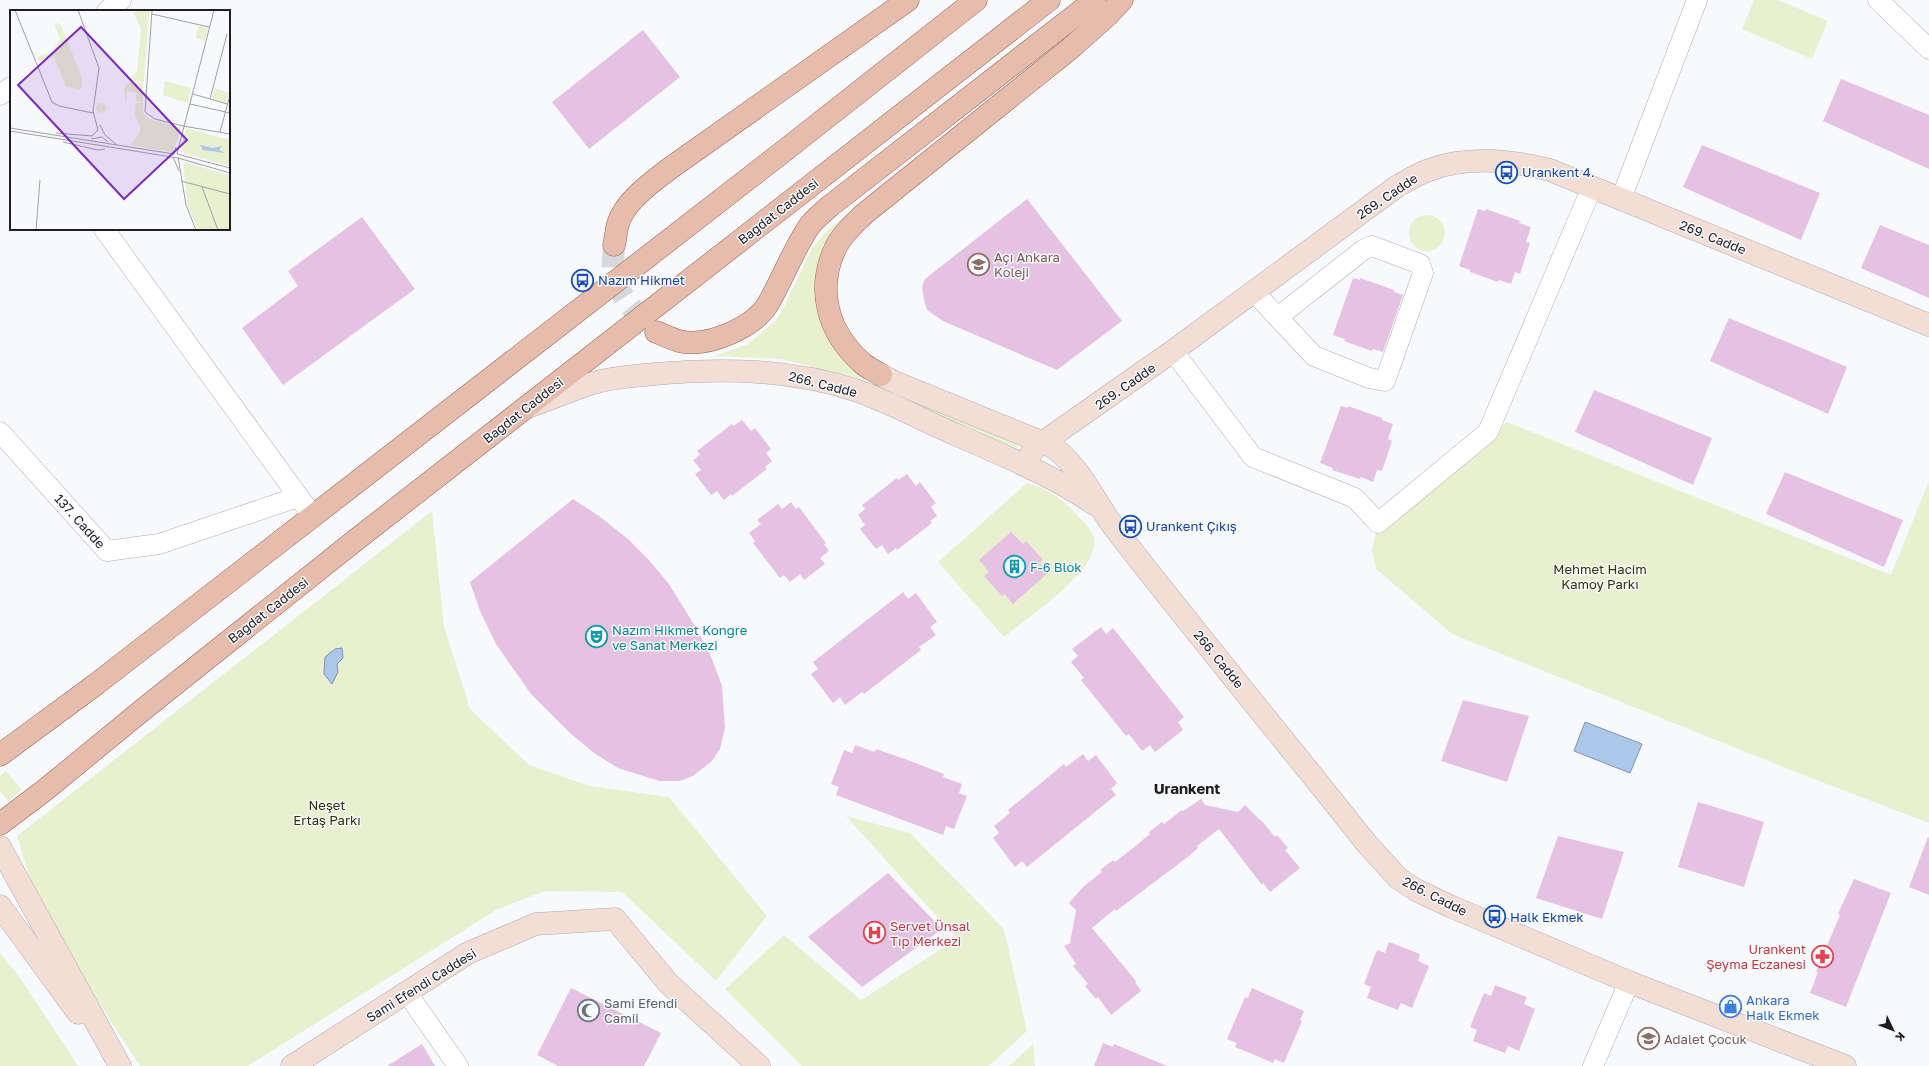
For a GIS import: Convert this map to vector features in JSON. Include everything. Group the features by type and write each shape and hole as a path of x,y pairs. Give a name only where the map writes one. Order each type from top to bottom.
{"main road":[{"path":"614,245 618,222 644,188 908,0"},
{"path":"0,755 95,685 763,168 976,0"},
{"name":"Bağdat Caddesi","path":"0,824 45,790 145,708 357,539 1049,0"},
{"path":"656,332 680,341 701,342 738,330 752,320 767,305 797,246 811,224 830,206 1095,0"},
{"name":"266. Cadde","path":"1122,0 1108,15 1071,48 864,214 845,234 835,248 828,269 826,294 834,328 861,362 881,375 1043,443 1062,455 1081,478 1100,508 1367,844 1398,878 1416,890 1452,907 1629,982 1845,1066"},
{"name":"269. Cadde","path":"1043,443 1173,351 1396,187 1428,170 1464,162 1495,160 1523,163 1550,170 1929,325"},
{"name":"266. Cadde","path":"525,408 593,383 623,377 685,371 742,370 785,374 826,382 859,392 1039,472 1084,497 1100,508"},
{"path":"1043,443 1030,454 1028,461 1039,472 1056,469 1062,455 1071,424"},
{"path":"0,847 120,1066"},
{"path":"0,906 116,1066"},
{"name":"Sami Efendi Caddesi","path":"292,1066 468,953 536,924 615,919 668,983 759,1066"}],"street":[{"path":"108,10 121,0"},
{"path":"1621,199 1697,0"},
{"path":"1878,0 1929,49"},
{"path":"1173,351 1253,457 1355,498 1378,523 1488,432 1592,187"},
{"path":"105,230 313,516"},
{"path":"1254,292 1314,356 1369,378 1385,382 1424,273 1420,264 1372,246 1363,250 1278,317"},
{"name":"137. Cadde","path":"0,432 107,551 159,544 298,497"},
{"path":"1593,1066 1629,982"},
{"path":"407,992 458,1066"}],"green space":[{"path":"1754,0 1778,0 1828,21 1812,59 1742,29"},
{"path":"848,213 830,240 824,255 848,363 866,380 781,359 715,356 748,344 776,320 785,305 812,248 826,232"},
{"path":"1427,215 1440,220 1445,233 1440,246 1427,251 1414,246 1409,233 1414,220"},
{"path":"891,392 1018,445 1017,448 890,395"},
{"name":"Mehmet Hacim Kamoy Parkı","path":"1507,422 1891,575 1929,481 1929,823 1798,773 1452,634 1376,569 1372,550 1378,523"},
{"path":"1027,483 1048,491 1073,510 1092,532 1094,538 1093,551 1086,564 1060,593 1004,637 938,562"},
{"name":"Neşet Ertaş Parkı","path":"432,511 444,626 470,709 529,765 590,786 669,797 767,916 716,981 622,892 545,891 496,910 248,1066 140,1066 41,914 17,836"},
{"path":"6,771 22,790 8,801 0,791 0,776"},
{"path":"846,816 910,833 1004,929 1027,1031 989,1066 802,1066 725,989 784,935 861,1000 957,939"},
{"path":"0,953 18,975 78,1066 0,1066"},
{"path":"1033,1044 1035,1066 1009,1066"}],"water":[{"path":"342,648 343,658 337,664 338,672 332,684 324,674 325,657 335,649"},
{"path":"1585,722 1642,744 1630,773 1574,751"}],"building":[{"path":"643,30 680,77 589,149 552,102"},
{"path":"1841,79 1929,115 1929,169 1823,121"},
{"path":"1702,145 1820,193 1801,240 1683,187"},
{"path":"1027,199 1122,321 1057,370 943,321 927,310 924,300 922,287 925,279"},
{"path":"1478,209 1485,211 1486,209 1520,221 1519,223 1531,227 1526,242 1530,243 1520,274 1515,272 1511,284 1499,280 1498,282 1470,272 1470,270 1459,266"},
{"path":"362,217 415,289 283,385 242,328 298,286 288,271"},
{"path":"1880,225 1929,245 1929,298 1861,268"},
{"path":"1353,278 1360,280 1360,278 1394,290 1394,292 1403,295 1383,352 1373,349 1372,351 1344,341 1345,339 1333,335"},
{"path":"1729,318 1847,367 1828,414 1710,361"},
{"path":"1594,390 1712,438 1693,485 1575,432"},
{"path":"1341,406 1348,408 1348,406 1382,418 1382,420 1393,424 1388,439 1392,441 1382,471 1377,470 1373,482 1361,477 1360,479 1332,470 1333,468 1320,463"},
{"path":"742,420 751,431 755,428 771,449 766,453 772,461 765,467 767,469 732,496 731,494 724,500 717,491 711,495 695,474 701,470 693,460 700,455 697,451 732,424 733,426"},
{"path":"1785,472 1903,520 1884,567 1766,514"},
{"path":"907,474 916,486 920,482 936,503 931,507 937,516 930,521 932,523 897,550 896,548 888,554 882,545 876,549 860,529 865,525 858,515 865,509 862,505 897,478 898,480"},
{"name":"Nazım Hikmet Kongre ve Sanat Merkezi","path":"573,499 599,516 628,539 649,560 669,584 698,631 712,659 722,686 725,728 720,749 712,761 693,776 680,781 659,781 618,768 594,753 570,733 531,694 496,644 480,611 470,582"},
{"path":"791,502 796,509 799,507 826,543 824,544 829,551 820,558 825,564 804,580 800,574 790,582 784,575 780,578 753,543 755,541 749,533 761,524 757,520 778,504 782,509"},
{"name":"F-6 Blok","path":"1011,532 1023,544 1026,541 1029,544 1043,560 1040,563 1048,573 1013,604 1004,594 1002,596 984,576 989,572 979,560"},
{"path":"903,592 908,599 916,593 937,622 930,627 936,635 919,647 921,650 864,694 862,692 845,705 840,697 833,703 811,674 818,669 813,662"},
{"path":"1101,627 1106,634 1113,628 1184,717 1178,722 1183,730 1155,752 1150,745 1142,751 1129,734 1126,736 1081,680 1084,678 1071,662 1078,656 1072,649"},
{"path":"1463,700 1529,716 1507,782 1441,761"},
{"path":"855,745 875,752 876,749 905,759 944,774 943,777 962,784 959,793 967,796 954,829 946,826 943,835 836,795 839,787 831,784 844,750 852,753"},
{"path":"1083,754 1088,761 1096,755 1117,783 1111,789 1116,795 1027,867 1022,861 1015,867 993,838 999,833 994,826 1010,813 1008,810 1064,764 1066,767"},
{"path":"1201,799 1205,805 1238,812 1245,805 1261,820 1275,837 1277,835 1288,848 1285,850 1300,868 1270,892 1263,883 1262,885 1219,829 1197,846 1198,848 1189,856 1116,911 1115,909 1092,928 1136,981 1135,982 1141,991 1111,1015 1098,997 1096,999 1085,986 1088,984 1073,966 1076,964 1064,946 1070,943 1076,910 1069,903 1084,886 1102,872 1100,870 1113,860 1115,862 1150,834 1149,832 1162,822 1164,824 1182,810 1183,811"},
{"path":"1698,802 1764,822 1744,887 1678,867"},
{"path":"1558,836 1624,852 1602,919 1536,898"},
{"path":"1928,837 1929,838 1929,895 1909,887"},
{"name":"Servet Ünsal Tıp Merkezi","path":"888,873 942,929 862,987 808,937"},
{"path":"1854,879 1891,893 1846,1007 1810,993 1818,972 1816,972 1840,915 1838,914"},
{"path":"1389,942 1420,954 1418,961 1429,966 1412,1008 1401,1003 1398,1010 1367,998 1371,987 1364,984 1377,950 1385,953"},
{"path":"1495,985 1527,997 1524,1004 1535,1009 1519,1051 1508,1046 1505,1053 1473,1041 1477,1030 1470,1027 1484,993 1491,996"},
{"name":"Sami Efendi Camii","path":"571,988 661,1033 644,1066 558,1066 537,1055"},
{"path":"1252,988 1304,1011 1300,1020 1302,1021 1284,1063 1275,1059 1273,1063 1235,1047 1237,1043 1227,1039 1245,997 1248,998"},
{"path":"1103,1043 1113,1047 1114,1044 1167,1066 1094,1066"},
{"path":"422,1044 435,1066 387,1066"}],"tunnel":[{"path":"614,245 613,270 619,289 623,297 641,318 655,331"}],"place":[{"name":"Urankent 4.","path":"1506,172"},
{"name":"Açı Ankara Koleji","path":"978,264"},
{"name":"Nazım Hikmet","path":"583,280"},
{"name":"Urankent Çıkış","path":"1131,526"},
{"name":"F-6 Blok","path":"1015,567"},
{"name":"Nazım Hikmet Kongre ve Sanat Merkezi","path":"597,637"},
{"name":"Halk Ekmek","path":"1494,917"},
{"name":"Servet Ünsal Tıp Merkezi","path":"875,933"},
{"name":"Urankent Şeyma Eczanesi","path":"1822,956"},
{"name":"Ankara Halk Ekmek","path":"1730,1007"},
{"name":"Sami Efendi Camii","path":"588,1010"},
{"name":"Adalet Çocuk","path":"1648,1039"}],"district":[{"name":"Urankent","path":"1187,788"}]}
